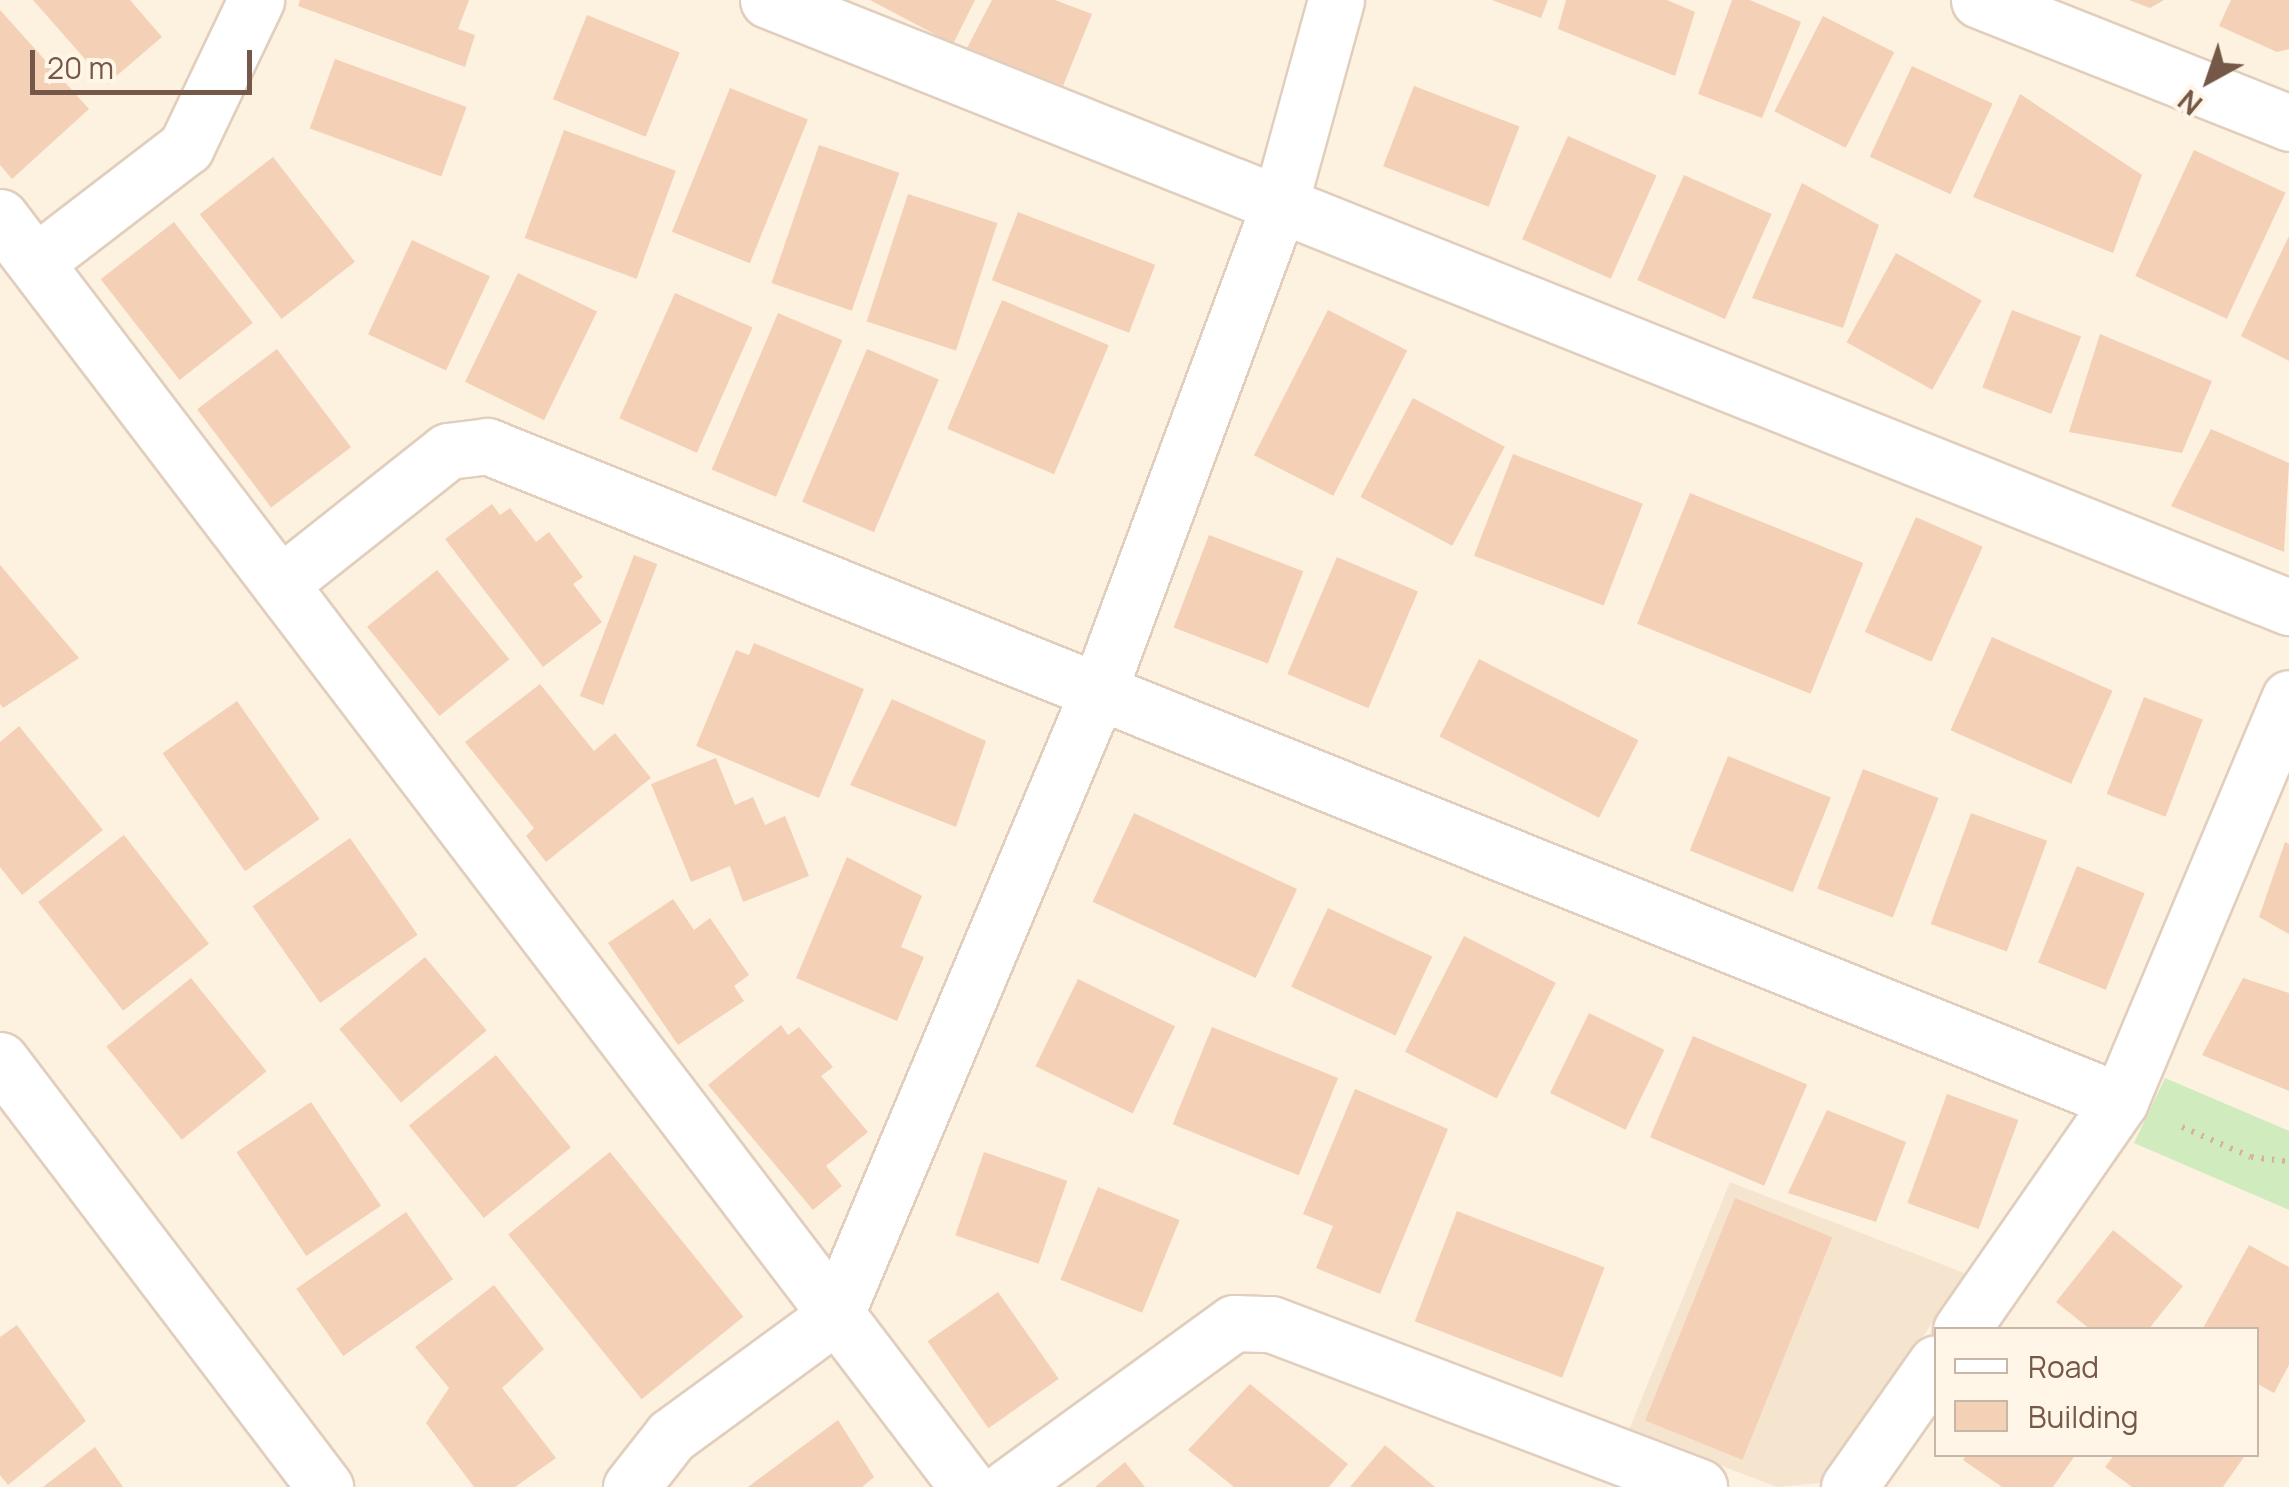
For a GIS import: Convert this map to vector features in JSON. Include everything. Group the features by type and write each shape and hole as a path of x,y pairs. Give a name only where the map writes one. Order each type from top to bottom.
{"street":[{"path":"36,262 186,147 256,0"},
{"path":"768,0 1281,200 2289,607"},
{"path":"631,1487 670,1436 835,1316 1100,687 1281,200 1336,0"},
{"path":"1979,0 2289,124"},
{"path":"0,216 968,1487"},
{"path":"280,584 448,451 487,446 1100,687 2120,1100"},
{"path":"1962,1327 2120,1100 2289,698"},
{"path":"0,1060 325,1487"},
{"path":"1008,1487 1234,1323 1271,1324 1699,1487"},
{"path":"1849,1487 1934,1367"}],"path":[{"path":"2120,1100 2251,1158 2289,1162"}],"shaded area":[{"path":"1730,1182 1967,1274 1819,1483 1777,1487 1629,1430"}],"green space":[{"path":"2165,1078 2289,1131 2289,1210 2134,1143"}],"building":[{"path":"33,0 130,0 162,37 107,84"},
{"path":"300,0 469,0 458,29 475,35 465,67 298,6"},
{"path":"870,0 975,0 953,44"},
{"path":"992,0 1055,0 1092,14 1063,86 967,48"},
{"path":"1492,0 1548,0 1541,18"},
{"path":"1566,0 1667,0 1695,12 1675,76 1558,29"},
{"path":"1732,0 1750,0 1801,22 1762,118 1698,94"},
{"path":"2129,0 2164,0 2150,8"},
{"path":"2231,0 2289,0 2289,49 2277,52 2219,26"},
{"path":"0,10 89,109 12,179 0,165"},
{"path":"587,15 680,52 646,137 553,99"},
{"path":"1823,16 1894,52 1846,148 1774,111"},
{"path":"335,59 467,107 441,176 310,129"},
{"path":"1912,66 1993,104 1950,194 1870,157"},
{"path":"1414,86 1519,126 1489,207 1383,166"},
{"path":"730,88 808,119 750,263 672,232"},
{"path":"2020,94 2142,175 2113,253 1973,197"},
{"path":"564,130 676,171 636,279 525,238"},
{"path":"1568,136 1657,175 1611,279 1522,239"},
{"path":"819,145 899,173 852,311 771,283"},
{"path":"2194,150 2286,193 2227,319 2135,276"},
{"path":"273,157 355,262 282,319 200,214"},
{"path":"1684,175 1772,214 1725,319 1637,280"},
{"path":"1802,183 1879,225 1843,328 1752,298"},
{"path":"908,194 997,223 956,350 867,321"},
{"path":"1018,212 1155,265 1129,333 992,280"},
{"path":"174,222 253,323 180,380 101,279"},
{"path":"2289,236 2289,361 2241,336"},
{"path":"412,240 490,276 446,371 368,334"},
{"path":"1896,253 1982,301 1932,390 1847,342"},
{"path":"518,273 597,312 544,420 465,382"},
{"path":"675,293 753,328 697,453 619,418"},
{"path":"1002,300 1109,345 1054,474 947,429"},
{"path":"1328,310 1407,350 1333,496 1254,455"},
{"path":"2012,310 2081,337 2051,414 1982,387"},
{"path":"778,313 842,340 776,497 712,469"},
{"path":"2100,334 2212,381 2182,453 2069,432"},
{"path":"277,349 351,447 271,507 197,409"},
{"path":"867,349 939,379 874,532 802,502"},
{"path":"1413,398 1505,447 1452,546 1360,497"},
{"path":"2211,429 2289,463 2284,552 2171,506"},
{"path":"1513,454 1643,504 1604,606 1474,556"},
{"path":"1690,493 1863,563 1811,694 1637,624"},
{"path":"492,504 500,515 510,508 536,542 549,532 583,577 573,584 602,622 543,667 445,539"},
{"path":"1916,517 1983,547 1931,662 1865,632"},
{"path":"1209,535 1303,571 1268,664 1174,627"},
{"path":"634,555 657,564 603,705 580,696"},
{"path":"1337,557 1418,591 1368,708 1287,674"},
{"path":"0,565 79,658 3,708 0,704"},
{"path":"437,570 509,659 439,716 367,627"},
{"path":"1992,637 2113,691 2071,784 1951,730"},
{"path":"754,643 864,689 819,798 696,746 736,650 749,655"},
{"path":"1479,659 1638,740 1599,818 1440,737"},
{"path":"540,684 594,751 615,733 651,778 546,862 526,836 534,828 465,742"},
{"path":"2144,697 2203,720 2166,817 2107,794"},
{"path":"892,699 986,741 956,827 850,785"},
{"path":"237,701 320,819 245,871 162,753"},
{"path":"19,726 103,830 22,895 0,867 0,742"},
{"path":"1728,756 1831,798 1793,892 1690,851"},
{"path":"716,758 735,805 753,797 765,825 785,816 809,876 743,902 730,866 691,882 651,784"},
{"path":"1863,769 1939,798 1893,918 1817,888"},
{"path":"1134,813 1297,889 1256,978 1093,902"},
{"path":"1971,813 2047,841 2007,952 1931,924"},
{"path":"124,835 209,944 123,1011 38,902"},
{"path":"350,838 418,935 320,1003 253,906"},
{"path":"2285,842 2289,844 2289,934 2259,917"},
{"path":"847,857 922,896 901,947 924,957 897,1021 796,978"},
{"path":"2077,866 2145,893 2106,990 2038,962"},
{"path":"673,899 694,930 710,918 749,975 734,986 744,1001 678,1045 608,943"},
{"path":"1328,908 1432,957 1395,1035 1291,987"},
{"path":"1464,936 1556,983 1497,1099 1405,1052"},
{"path":"425,957 487,1031 401,1103 339,1029"},
{"path":"191,978 267,1071 182,1140 106,1047"},
{"path":"2243,978 2289,993 2289,1091 2202,1055"},
{"path":"1078,979 1175,1026 1133,1114 1035,1066"},
{"path":"1589,1013 1664,1050 1625,1130 1550,1093"},
{"path":"781,1025 788,1035 799,1027 833,1067 821,1076 868,1132 826,1166 842,1186 813,1210 708,1085"},
{"path":"1212,1027 1338,1078 1299,1175 1173,1124"},
{"path":"1693,1036 1807,1084 1764,1186 1650,1137"},
{"path":"496,1055 571,1147 484,1218 409,1125"},
{"path":"1355,1089 1448,1129 1380,1294 1316,1268 1333,1226 1303,1214"},
{"path":"1947,1094 2018,1120 1979,1229 1907,1203"},
{"path":"311,1102 381,1206 306,1256 236,1152"},
{"path":"1827,1110 1906,1142 1876,1222 1788,1193"},
{"path":"610,1152 743,1317 642,1399 508,1234"},
{"path":"984,1152 1067,1181 1039,1264 955,1235"},
{"path":"1098,1187 1180,1220 1142,1313 1061,1280"},
{"path":"1735,1198 1832,1237 1742,1460 1645,1421"},
{"path":"1457,1211 1605,1268 1562,1378 1415,1321"},
{"path":"406,1212 453,1279 343,1356 296,1289"},
{"path":"2113,1230 2183,1286 2150,1327 2087,1327 2056,1302"},
{"path":"2249,1245 2289,1267 2289,1365 2274,1393 2259,1385 2259,1327 2204,1327"},
{"path":"494,1285 544,1349 502,1388 556,1458 515,1487 474,1487 426,1423 449,1388 415,1347"},
{"path":"998,1292 1059,1379 988,1428 928,1341"},
{"path":"17,1325 86,1421 8,1485 0,1475 0,1337"},
{"path":"1250,1384 1348,1464 1329,1487 1234,1487 1188,1450"},
{"path":"838,1420 874,1477 862,1487 748,1487"},
{"path":"1385,1445 1435,1487 1350,1487"},
{"path":"95,1447 123,1487 43,1487"},
{"path":"2074,1457 2053,1487 2002,1487 1963,1460"},
{"path":"2113,1457 2244,1457 2223,1487 2132,1487 2105,1467"},
{"path":"1125,1462 1145,1487 1095,1487"}]}
